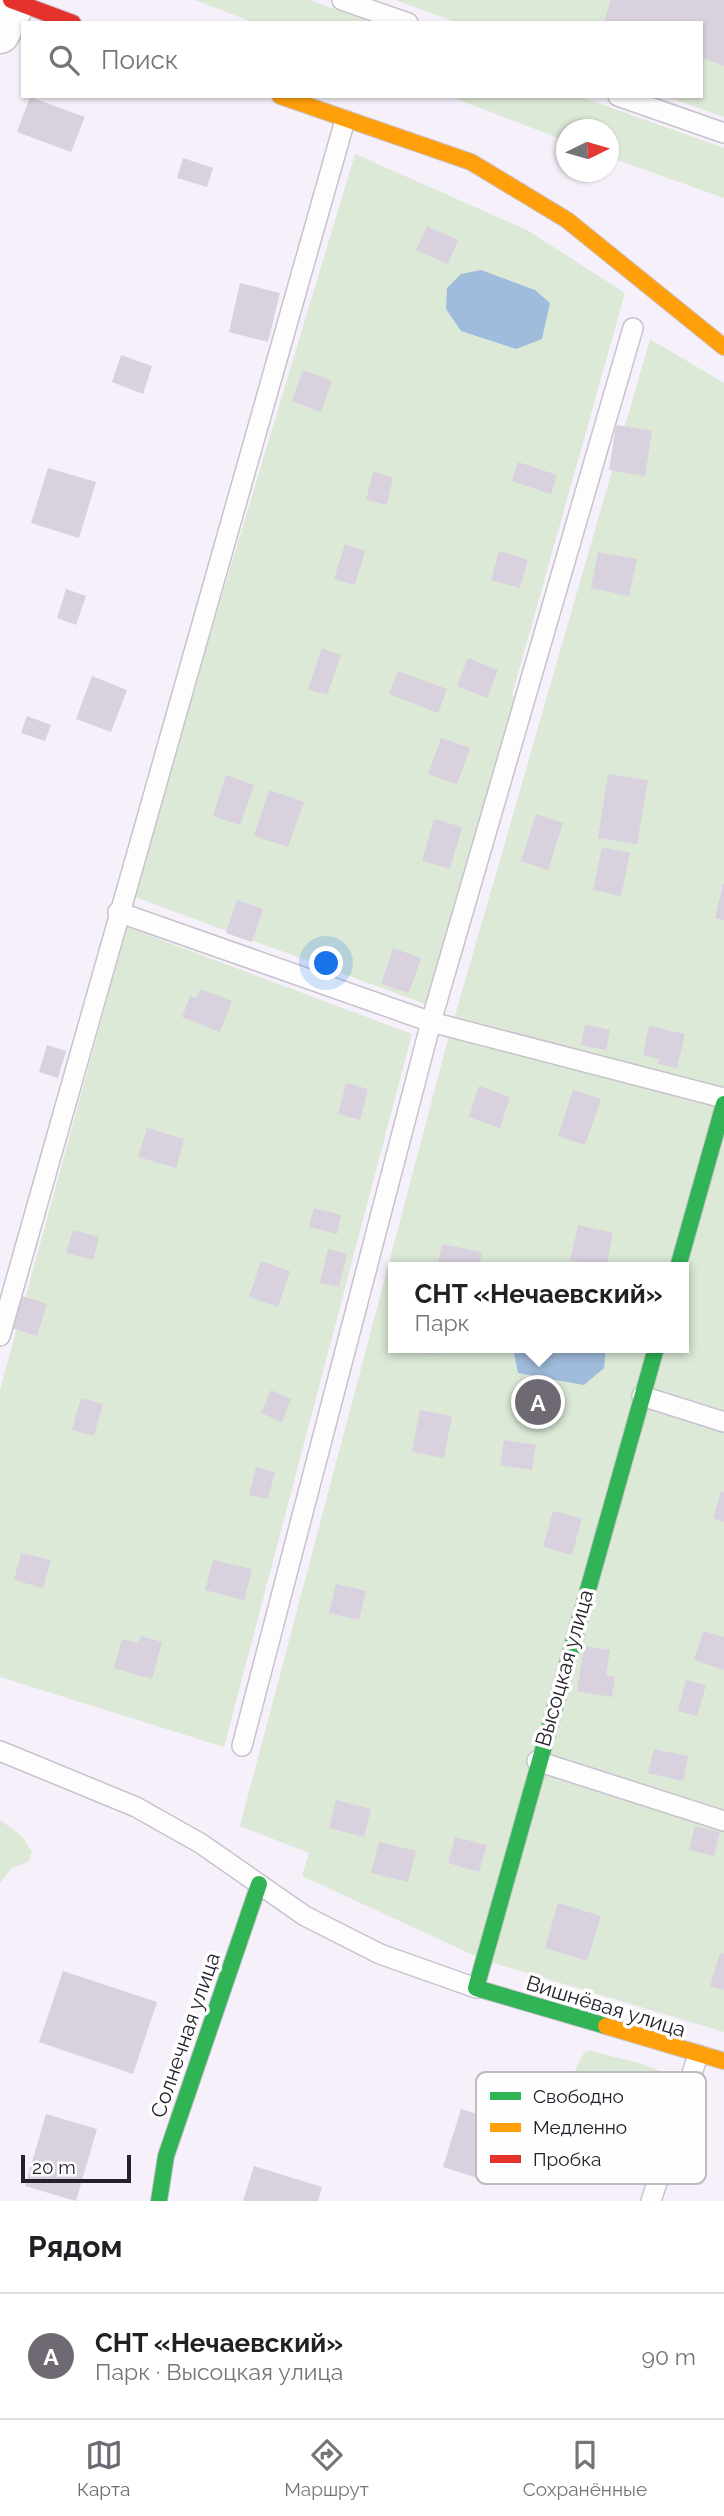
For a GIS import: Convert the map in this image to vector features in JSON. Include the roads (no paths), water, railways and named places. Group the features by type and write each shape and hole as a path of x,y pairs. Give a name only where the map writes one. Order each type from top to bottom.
{"street":[{"path":"9,12 61,21"},
{"path":"285,98 471,162 567,220 724,347"},
{"path":"679,1262 724,1104"},
{"name":"Высоцкая улица","path":"476,1988 537,1761 655,1353"},
{"name":"Солнечная улица","path":"159,2201 166,2156 259,1884"},
{"name":"Вишнёвая улица","path":"476,1988 724,2061"}],"lane":[{"path":"342,0 402,21"},
{"path":"624,98 724,133"},
{"path":"0,1336 118,912 345,120"},
{"path":"242,1746 430,1022 633,328"},
{"path":"118,912 430,1022 724,1098"},
{"path":"642,1396 724,1422"},
{"path":"0,1751 136,1807 200,1843 305,1916 380,1954 476,1988"},
{"path":"537,1761 724,1821"},
{"path":"693,2072 698,2055"},
{"path":"651,2201 656,2184"}],"water":[{"path":"481,270 535,290 550,303 542,339 516,349 461,331 446,309 447,288 461,274"},
{"path":"514,1353 606,1353 604,1368 584,1385 518,1373"}],"place":[{"name":"СНТ «Нечаевский»","path":"538,1402"}]}
